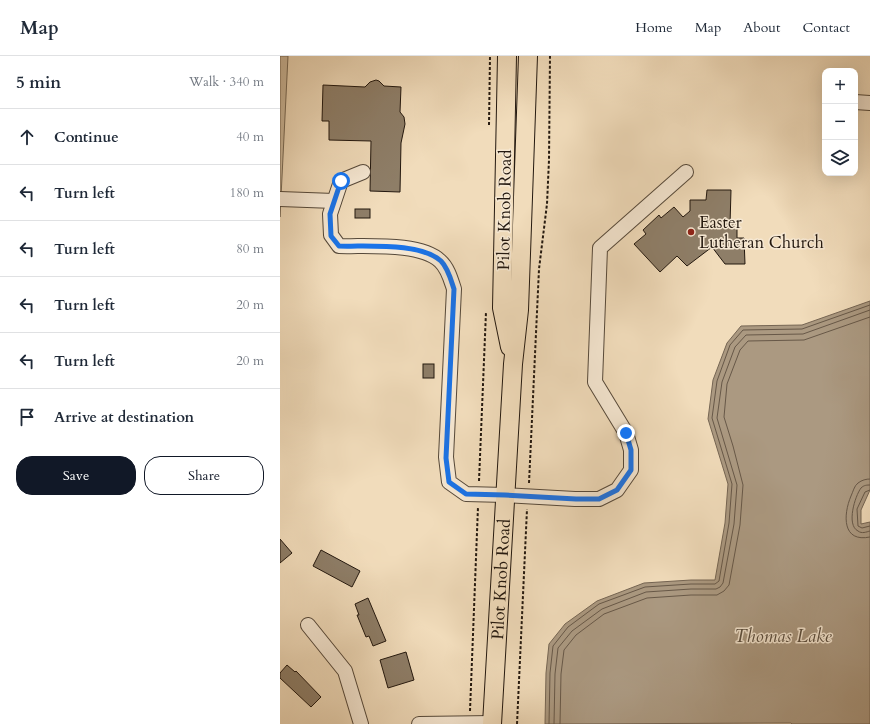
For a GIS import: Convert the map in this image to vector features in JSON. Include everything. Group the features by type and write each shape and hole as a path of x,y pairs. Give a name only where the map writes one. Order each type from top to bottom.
{"main road":[{"name":"Pilot Knob Road","path":"507,56 502,308 513,364"},
{"name":"Pilot Knob Road","path":"492,724 513,364 519,310 528,56"}],"street":[{"path":"858,102 870,103"},
{"path":"363,172 341,181 330,214 331,236 339,246 405,247 427,252 441,262 450,277 454,289 446,458 449,482 466,494 599,499 617,490 631,470 631,450 626,433 595,382 600,248 686,172"},
{"path":"280,199 334,201"},
{"path":"308,625 345,671 361,724"},
{"path":"419,724 492,724"}],"path":[{"path":"489,132 490,56"},
{"path":"517,724 539,269 547,204 550,160 550,56"},
{"path":"470,723 486,305"}],"shaded area":[{"path":"280,56 288,56 280,217"}],"water":[{"name":"Thomas Lake","path":"870,301 870,490 861,510 861,524 870,522 870,724 545,724 546,673 549,644 565,624 597,601 644,583 715,580 725,523 728,484 708,419 713,380 727,343 741,326 802,325"}],"building":[{"path":"376,80 384,86 401,87 400,112 404,117 405,124 401,143 400,192 370,191 371,141 329,140 329,121 322,121 323,85 365,87 370,82"},
{"name":"Easter Lutheran Church","path":"707,190 731,190 730,225 737,225 737,238 744,238 745,264 725,264 712,247 687,266 677,256 660,272 634,244 646,234 643,230 659,215 661,218 674,207 683,217 690,211 690,200 706,200"},
{"path":"355,209 370,209 370,218 355,218"},
{"path":"423,364 434,364 434,378 423,378"},
{"path":"280,539 292,553 280,563"},
{"path":"321,550 360,571 352,587 313,566"},
{"path":"368,598 386,641 373,646 369,636 366,637 357,615 359,615 355,604"},
{"path":"406,652 414,680 388,688 380,660"},
{"path":"287,665 295,672 296,671 321,697 311,707 280,678 280,673"}],"place":[{"name":"Easter Lutheran Church","path":"691,232"}],"route":[{"path":"341,181 330,214 331,236 339,246 405,247 427,252 441,262 450,277 454,289 446,458 449,482 466,494 599,499 617,490 631,470 631,450 626,433"}]}
